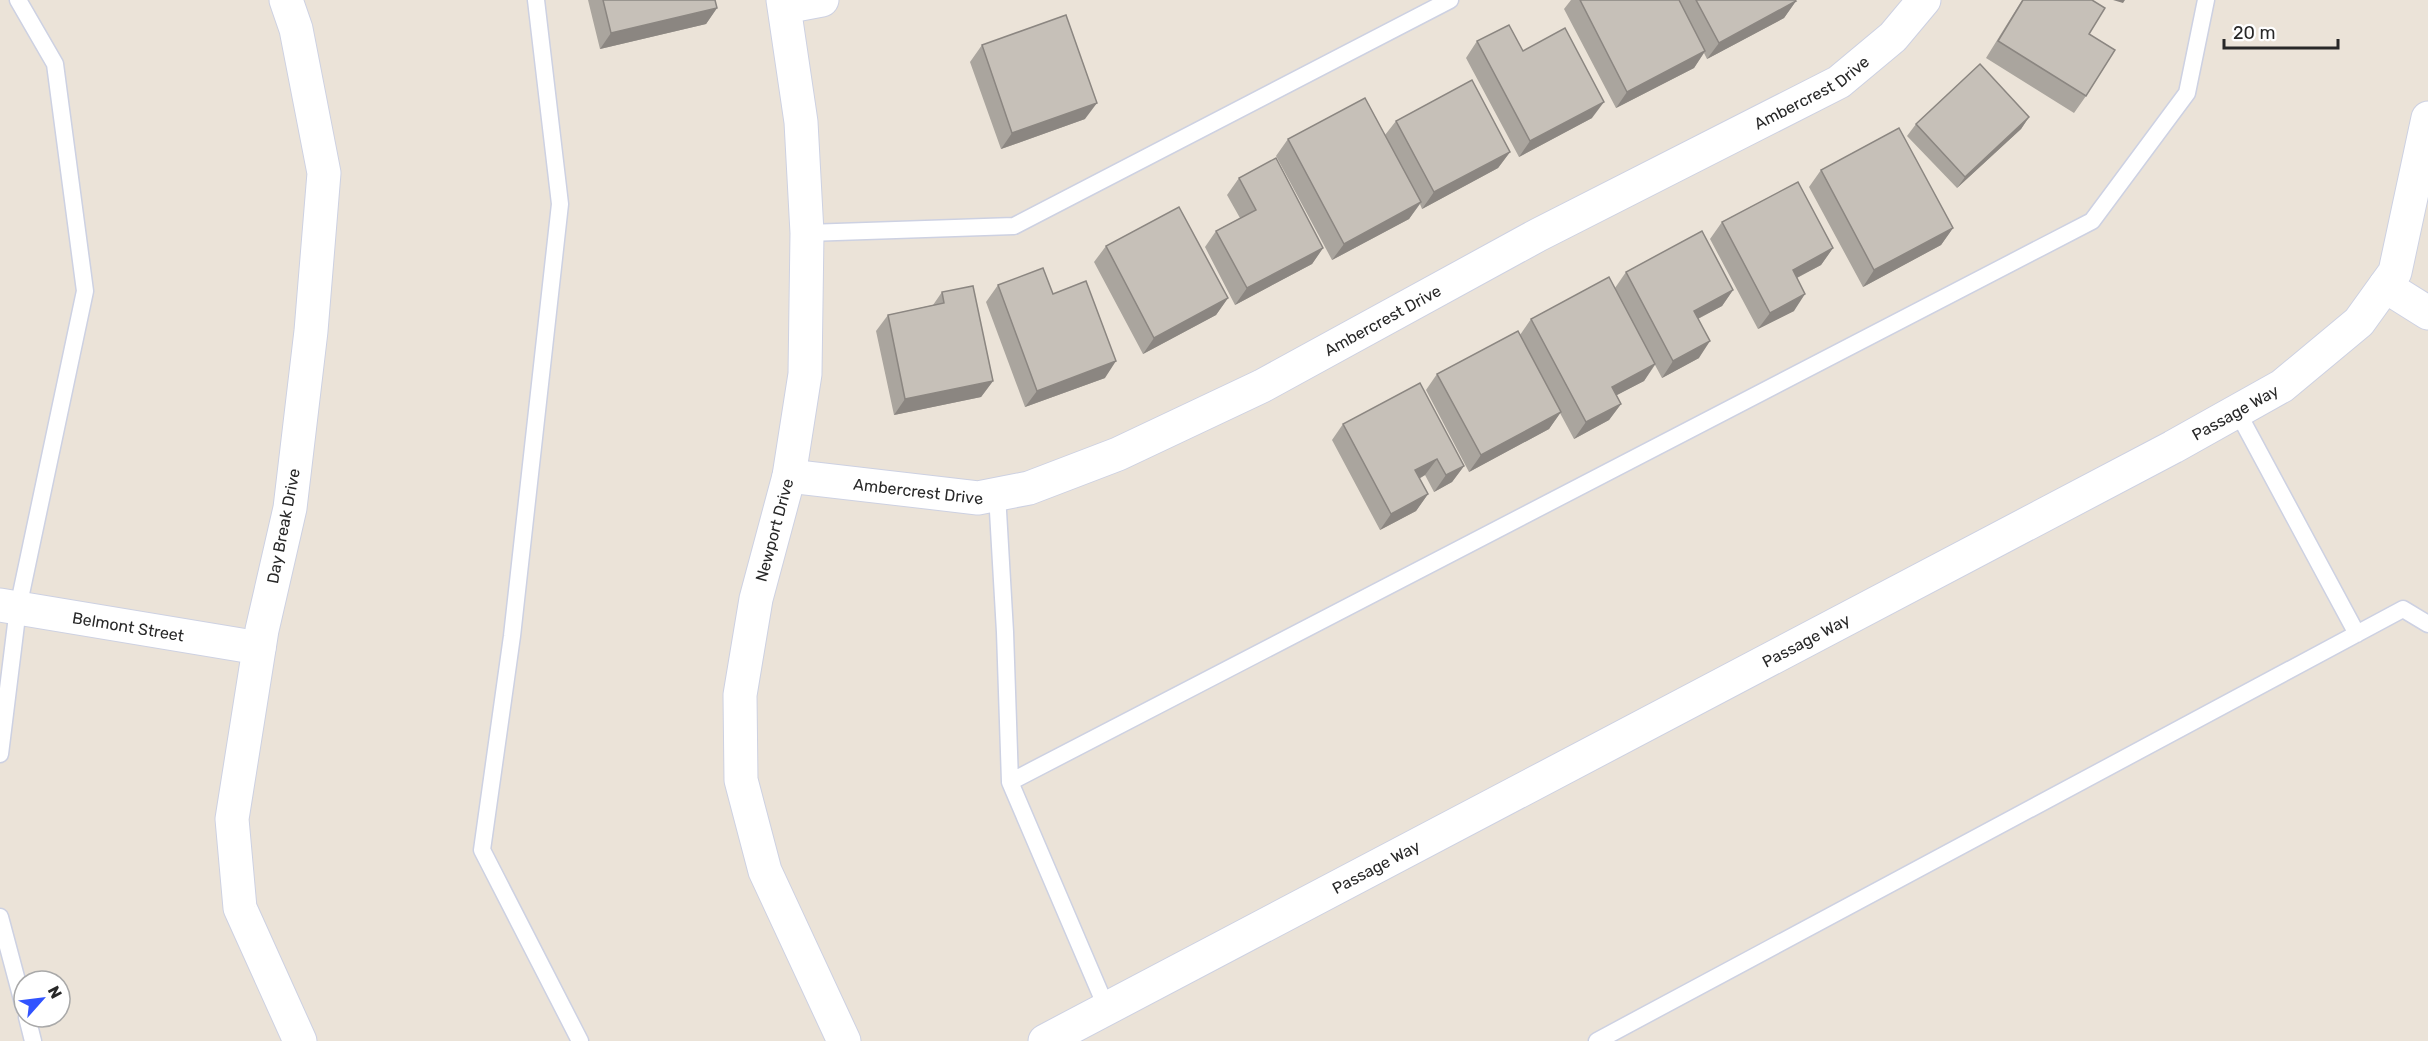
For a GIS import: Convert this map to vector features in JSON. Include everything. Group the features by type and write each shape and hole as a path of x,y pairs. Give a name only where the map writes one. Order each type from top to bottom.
{"street":[{"name":"Day Break Drive","path":"286,0 296,29 324,173 311,331 290,508 259,648 231,819 240,908 300,1041"},
{"path":"784,3 822,0"},
{"name":"Ambercrest Drive","path":"789,476 978,498 1029,488 1118,454 1262,386 1538,235 1839,82 1893,37 1924,0"},
{"name":"Newport Drive","path":"784,3 801,122 807,232 805,374 789,476 756,599 740,695 741,780 765,871 844,1041"},
{"name":"Passage Way","path":"1045,1041 2131,469 2282,386 2359,322 2394,272 2428,118"},
{"path":"2385,286 2428,312"},
{"name":"Belmont Street","path":"9,606 259,648"}],"lane":[{"path":"0,754 9,606 85,291 55,64 18,0"},
{"path":"536,0 560,204 512,636 482,850 580,1041"},
{"path":"807,232 1014,226 1450,0"},
{"path":"1010,782 2092,221 2187,93 2206,0"},
{"path":"2237,411 2357,634"},
{"path":"997,494 1010,782 1107,1008"},
{"path":"1598,1041 2403,609 2428,624"},
{"path":"0,917 14,969"}],"building":[{"path":"603,0 715,0 717,8 611,33"},
{"path":"1580,0 1679,0 1705,51 1627,92"},
{"path":"1696,0 1795,0 1796,1 1719,43"},
{"path":"2023,0 2092,0 2105,8 2089,34 2115,50 2086,96 1998,41"},
{"path":"1066,15 1097,103 1012,133 982,45"},
{"path":"1509,25 1523,51 1565,28 1604,102 1530,141 1477,41"},
{"path":"1980,64 2029,117 1965,177 1916,124"},
{"path":"1472,80 1510,152 1434,192 1396,121"},
{"path":"1365,98 1421,202 1344,244 1288,139"},
{"path":"1899,128 1953,228 1874,270 1821,170"},
{"path":"1276,158 1323,248 1247,288 1216,231 1256,210 1239,178"},
{"path":"1798,182 1833,248 1793,270 1805,294 1770,313 1722,222"},
{"path":"1179,207 1228,298 1154,338 1106,246"},
{"path":"1702,231 1733,290 1694,311 1710,341 1673,361 1626,272"},
{"path":"1043,268 1053,294 1086,281 1116,361 1037,391 998,285"},
{"path":"1609,277 1655,364 1612,387 1621,404 1586,422 1531,319"},
{"path":"973,286 993,381 905,399 888,315 944,303 942,292"},
{"path":"1518,331 1561,412 1481,455 1437,374"},
{"path":"1420,383 1464,466 1446,475 1437,459 1415,470 1428,494 1391,514 1343,424"}]}
